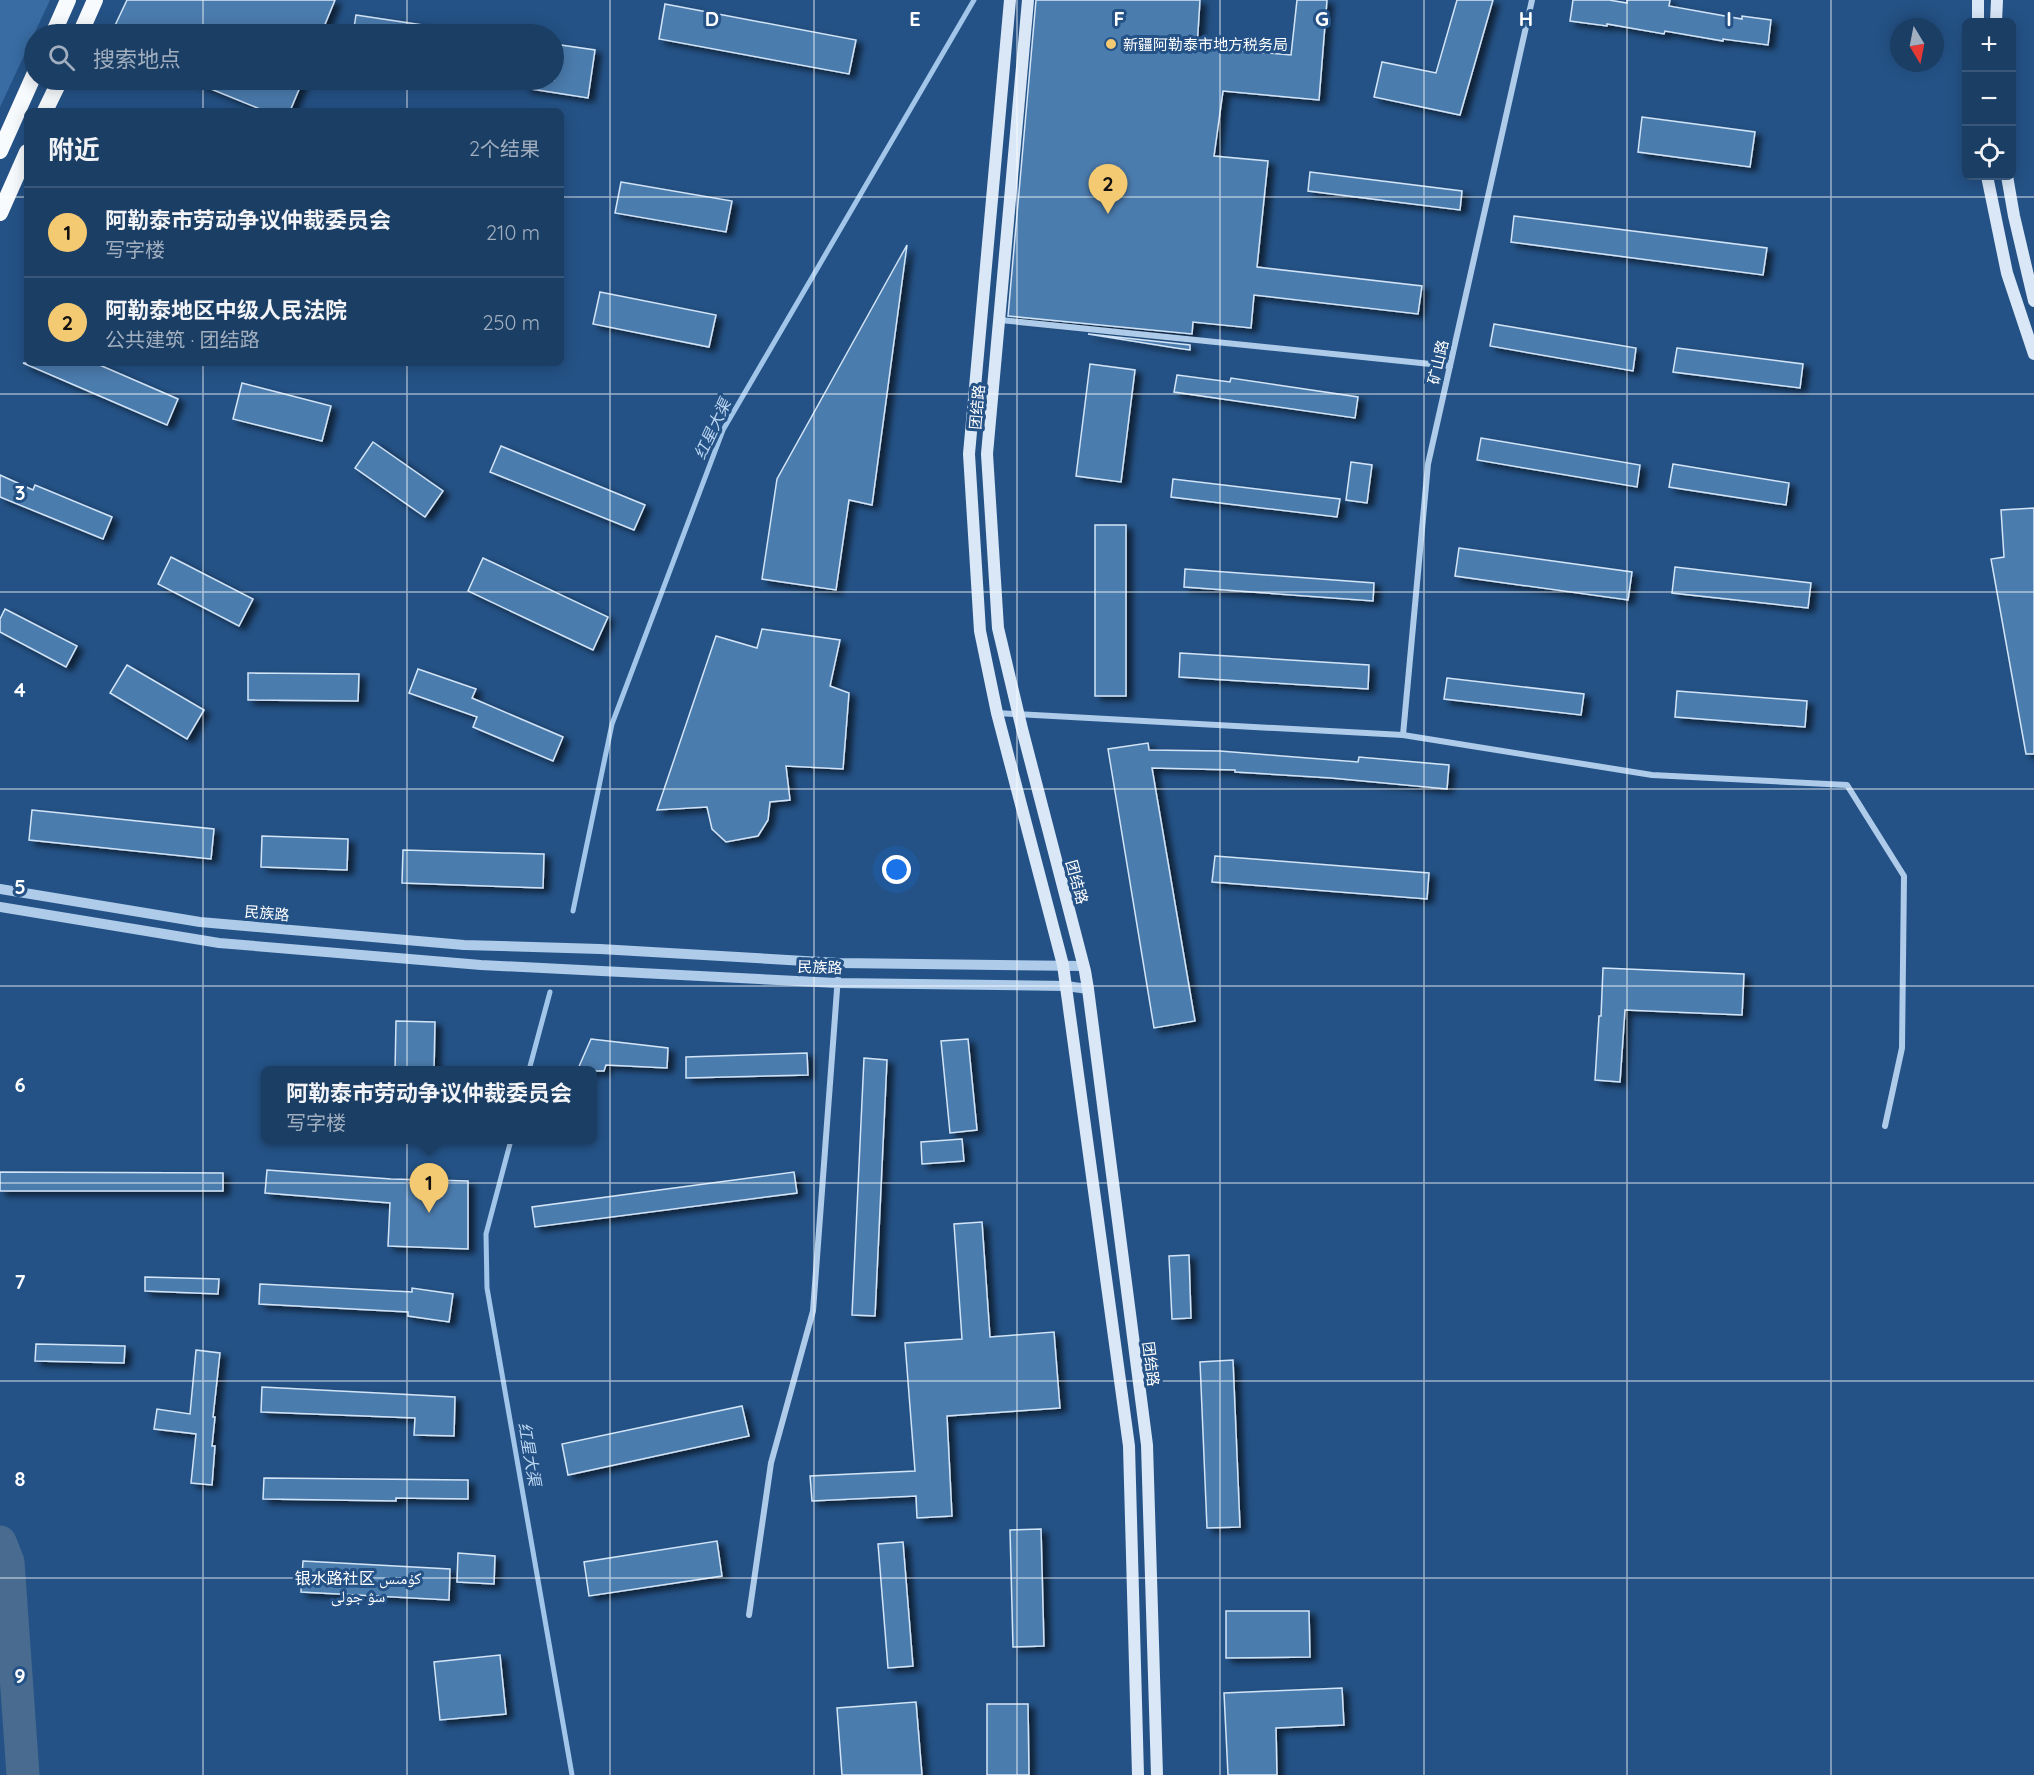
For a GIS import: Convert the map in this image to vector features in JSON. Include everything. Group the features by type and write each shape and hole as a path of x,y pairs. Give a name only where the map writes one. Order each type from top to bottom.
{"highway":[{"path":"57,24 68,0"},
{"path":"84,24 95,0"},
{"path":"0,151 27,90"},
{"path":"46,108 55,90"},
{"path":"0,213 24,159"}],"main road":[{"name":"团结路","path":"1010,0 969,454 980,631 997,713 1063,965 1066,986 1128,1446 1138,1775"},
{"name":"团结路","path":"1028,0 987,454 998,628 1088,989 1147,1445 1156,1775"},
{"path":"1978,0 1978,18"},
{"path":"1996,0 1996,18"},
{"path":"1988,180 2007,273 2034,354"},
{"path":"2008,180 2034,301"}],"street":[{"name":"矿山路","path":"1403,735 1428,464 1532,0"},
{"path":"1000,320 1450,366"},
{"path":"997,713 1403,735 1652,775 1848,785 1904,876 1902,1048 1885,1126"},
{"name":"民族路","path":"0,889 200,922 464,945 839,963 1084,966"},
{"name":"民族路","path":"0,907 219,943 481,965 837,983 1066,986 1088,989"},
{"path":"749,1615 771,1463 813,1311 839,963"}],"shaded area":[{"path":"0,0 50,0 39,24 24,24 24,56 0,107"}],"building":[{"path":"127,0 335,0 325,24 116,24"},
{"path":"1036,0 1200,0 1197,47 1291,55 1297,0 1327,0 1319,100 1223,91 1214,156 1268,161 1257,267 1422,286 1418,314 1254,295 1251,328 1193,322 1192,334 1008,316"},
{"path":"1457,0 1493,0 1460,115 1374,97 1382,62 1436,73"},
{"path":"1573,0 1609,0 1627,3 1627,0 1670,0 1669,6 1742,19 1742,16 1771,20 1768,45 1570,21"},
{"path":"665,4 856,40 849,74 659,39"},
{"path":"356,15 416,24 355,24"},
{"path":"564,45 595,50 588,98 538,90 564,90"},
{"path":"214,90 299,90 291,108 258,108"},
{"path":"1642,117 1755,132 1750,167 1638,152"},
{"path":"1310,172 1462,191 1460,210 1308,191"},
{"path":"621,182 732,201 726,232 615,213"},
{"path":"1514,216 1767,248 1763,275 1511,242"},
{"path":"907,245 872,505 849,500 836,590 762,579 777,479"},
{"path":"600,292 716,315 709,347 593,324"},
{"path":"1494,324 1636,348 1633,371 1490,346"},
{"path":"1088,334 1190,345 1190,350 1176,348"},
{"path":"1677,348 1803,364 1800,388 1673,372"},
{"path":"1090,364 1135,370 1121,482 1076,476"},
{"path":"30,366 102,366 178,399 167,425"},
{"path":"1177,375 1230,382 1231,378 1358,397 1355,418 1174,392"},
{"path":"242,383 331,406 322,441 233,419"},
{"path":"1481,438 1640,465 1637,487 1477,460"},
{"path":"373,442 443,491 425,517 355,468"},
{"path":"501,446 645,505 634,530 490,472"},
{"path":"1351,462 1372,465 1367,503 1346,500"},
{"path":"1673,464 1789,483 1786,505 1669,487"},
{"path":"0,475 33,490 35,485 112,517 103,539 0,497"},
{"path":"1173,479 1340,499 1337,517 1171,497"},
{"path":"2034,508 2034,754 2026,754 1991,559 2004,557 2001,510"},
{"path":"1095,525 1126,525 1126,696 1095,696"},
{"path":"1459,548 1632,572 1628,600 1455,576"},
{"path":"171,557 253,599 239,626 158,584"},
{"path":"483,558 608,617 593,650 468,591"},
{"path":"1675,567 1811,583 1808,608 1672,593"},
{"path":"1185,569 1374,583 1373,601 1184,587"},
{"path":"5,609 77,646 66,667 0,632 0,619"},
{"path":"762,629 840,640 830,686 849,693 843,769 786,766 790,800 770,802 768,820 758,836 726,842 712,829 707,807 657,810 716,636 757,648"},
{"path":"1180,653 1369,665 1368,689 1179,677"},
{"path":"127,665 204,710 187,739 110,693"},
{"path":"418,669 476,689 472,698 563,737 553,761 473,727 477,717 409,693"},
{"path":"248,673 359,674 358,701 248,700"},
{"path":"1447,678 1584,694 1581,715 1444,699"},
{"path":"1677,691 1807,701 1805,727 1675,717"},
{"path":"1148,743 1149,750 1220,751 1358,762 1359,757 1449,765 1447,789 1235,772 1235,770 1152,768 1195,1021 1154,1028 1108,749"},
{"path":"32,810 214,829 211,859 29,840"},
{"path":"262,836 348,839 347,870 261,867"},
{"path":"403,850 544,854 543,888 402,883"},
{"path":"1215,856 1429,873 1427,899 1212,882"},
{"path":"1603,968 1744,974 1742,1015 1625,1010 1620,1082 1595,1080"},
{"path":"396,1021 435,1022 434,1066 395,1066"},
{"path":"591,1039 668,1048 667,1068 606,1065 604,1071 597,1071 597,1066 579,1066"},
{"path":"968,1039 977,1130 950,1133 941,1041"},
{"path":"807,1053 808,1075 686,1078 686,1057"},
{"path":"864,1058 887,1060 875,1316 852,1315"},
{"path":"962,1139 964,1161 922,1164 921,1142"},
{"path":"267,1170 391,1179 468,1181 468,1249 388,1246 390,1203 265,1193"},
{"path":"0,1172 223,1173 223,1191 0,1191"},
{"path":"794,1172 797,1193 535,1227 532,1207"},
{"path":"982,1222 990,1337 1054,1332 1060,1408 947,1416 952,1516 917,1518 916,1496 812,1501 810,1476 915,1471 905,1343 962,1339 954,1224"},
{"path":"1189,1255 1191,1318 1172,1319 1169,1256"},
{"path":"145,1277 219,1279 218,1294 145,1291"},
{"path":"260,1284 412,1292 412,1288 453,1294 449,1322 408,1316 408,1312 259,1304"},
{"path":"36,1344 125,1346 124,1363 35,1361"},
{"path":"196,1350 220,1353 213,1417 215,1417 212,1446 215,1446 212,1485 191,1483 196,1434 154,1429 157,1409 190,1414"},
{"path":"1233,1360 1240,1527 1207,1528 1200,1362"},
{"path":"262,1387 455,1397 454,1436 414,1435 415,1418 261,1412"},
{"path":"742,1406 749,1436 568,1475 562,1444"},
{"path":"264,1478 468,1480 468,1499 396,1498 396,1501 263,1499"},
{"path":"1041,1529 1044,1646 1013,1647 1010,1530"},
{"path":"717,1541 722,1576 589,1596 584,1562"},
{"path":"903,1542 913,1666 888,1668 878,1544"},
{"path":"458,1553 495,1556 494,1584 457,1582"},
{"path":"303,1561 450,1569 449,1600 301,1592"},
{"path":"1226,1611 1309,1611 1310,1657 1226,1658"},
{"path":"500,1655 506,1714 440,1720 434,1662"},
{"path":"1342,1688 1344,1725 1276,1728 1277,1775 1228,1775 1224,1693"},
{"path":"916,1702 922,1775 842,1775 837,1708"},
{"path":"987,1704 1028,1704 1029,1775 987,1775"}],"waterway":[{"name":"红星大渠","path":"573,911 612,724 723,430 974,0"},
{"name":"红星大渠","path":"530,1066 550,992"},
{"name":"红星大渠","path":"510,1144 486,1234 487,1288 572,1775"},
{"path":"0,1542 8,1562 23,1775"}],"place":[{"name":"新疆阿勒泰市地方税务局","path":"1111,44"},
{"name":"阿勒泰地区中级人民法院","path":"1108,214"},
{"name":"阿勒泰市劳动争议仲裁委员会","path":"429,1213"}],"district":[{"name":"银水路社区 كۇمىس سۋ جولى","path":"358,1587"}]}
